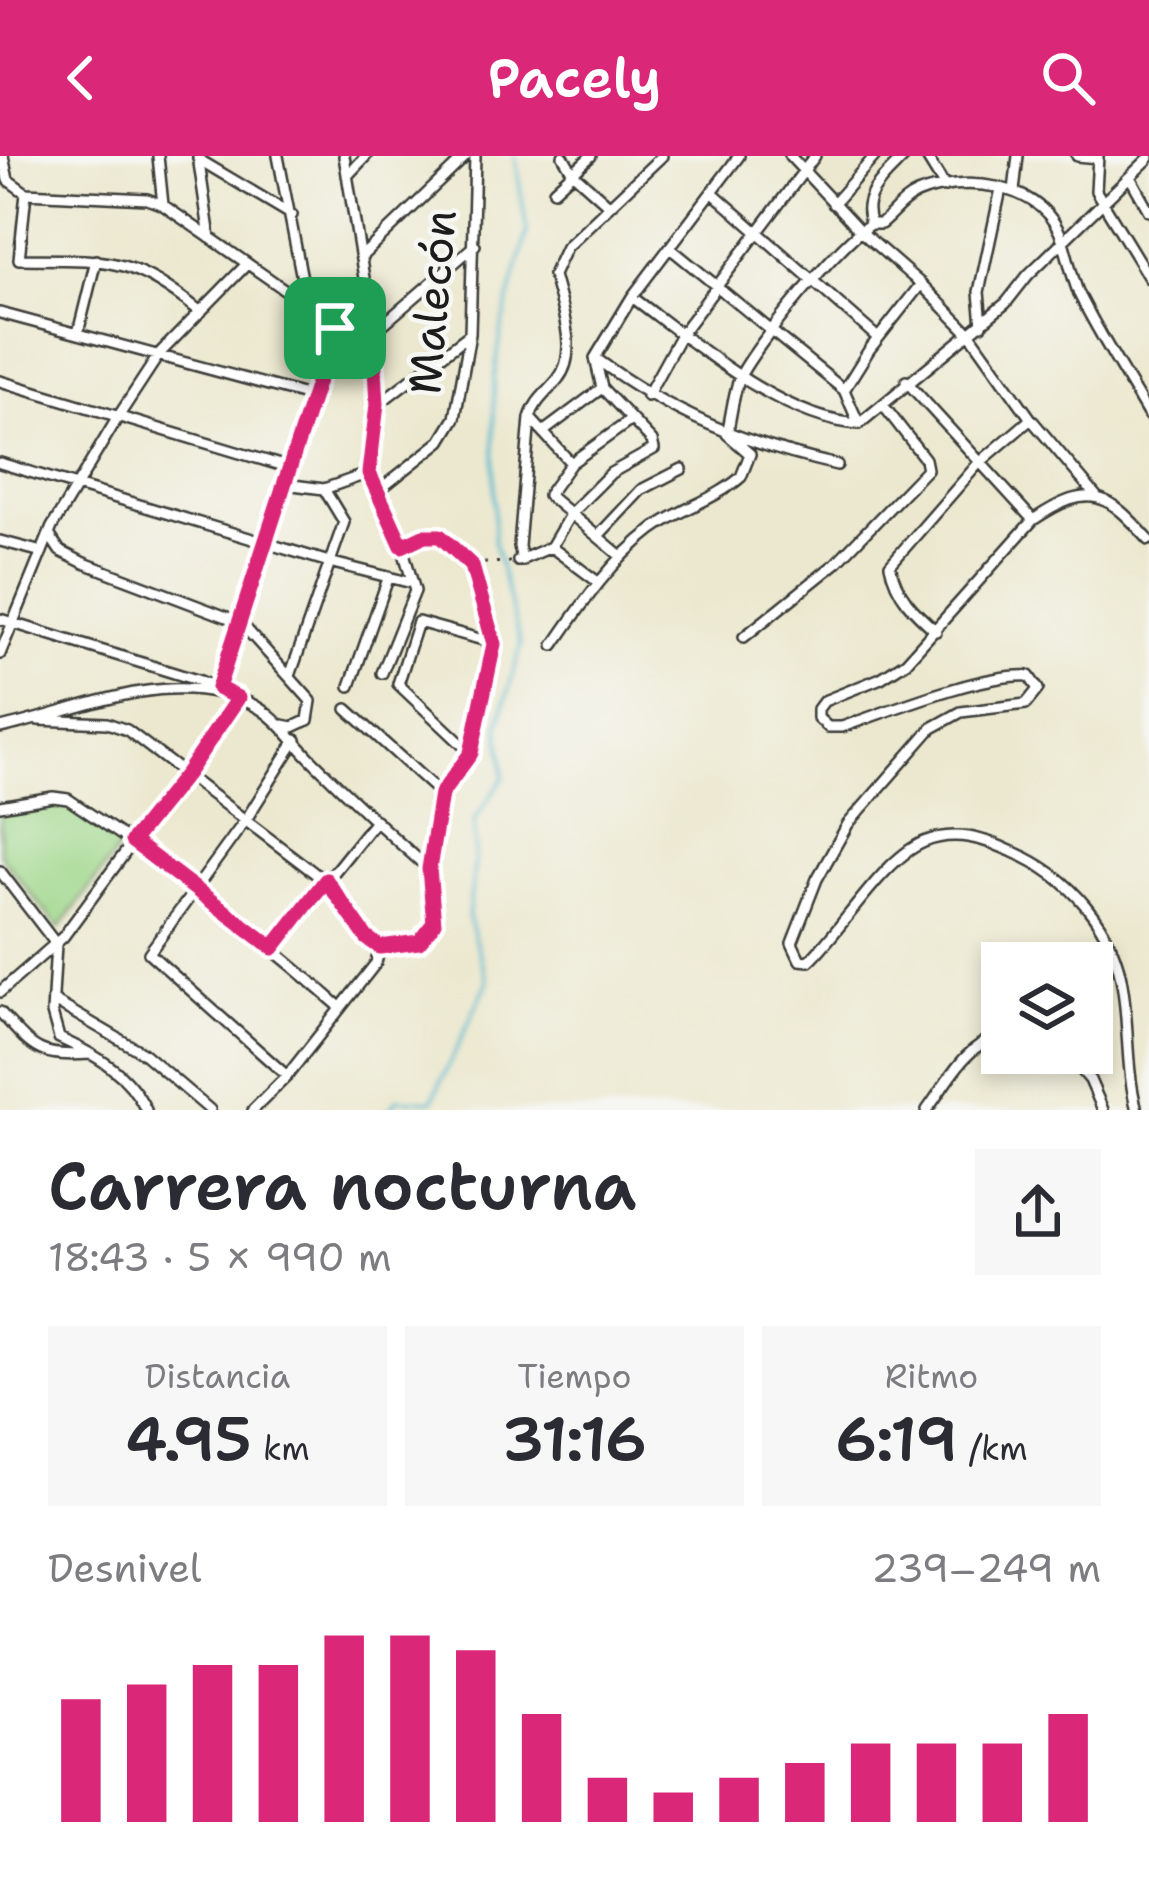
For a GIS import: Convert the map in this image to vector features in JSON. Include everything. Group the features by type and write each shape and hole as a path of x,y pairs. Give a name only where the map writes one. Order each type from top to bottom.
{"street":[{"path":"3,156 8,180 26,193 147,199 163,205 307,305 355,348 369,344 373,333 475,245"},
{"path":"158,156 163,205"},
{"path":"278,156 307,305"},
{"path":"344,156 373,333 377,404 369,473 402,546 416,598 382,674"},
{"path":"347,176 366,156"},
{"path":"361,257 466,156"},
{"name":"Malecón","path":"378,491 441,441 452,426 470,334 476,156"},
{"path":"563,156 573,173 609,205"},
{"path":"554,190 591,156"},
{"path":"662,156 566,247 556,265 553,275 568,355 565,369 533,407 530,418 520,561 551,548 571,513 611,473 654,449 652,441 602,388 595,358 632,297 739,156"},
{"path":"790,156 859,230 970,335 1031,419 1096,496"},
{"path":"647,396 715,286 815,156"},
{"path":"833,204 875,156"},
{"path":"871,224 868,199 905,156"},
{"path":"926,156 945,187"},
{"path":"1006,156 1016,169"},
{"path":"1014,190 1018,156"},
{"path":"1077,156 1098,157 1096,191 1149,278"},
{"path":"198,158 210,238"},
{"path":"198,158 292,215"},
{"path":"632,297 740,377 832,422 859,424 1006,303 1028,275 1149,158"},
{"path":"1130,177 1149,211"},
{"path":"728,434 740,377 813,281 859,230 881,224 917,194 945,187 1014,190 1049,217 1076,288 1149,416"},
{"path":"982,325 979,292 1001,189"},
{"path":"712,192 878,338"},
{"path":"26,193 19,259 128,265 150,274 201,312"},
{"path":"670,248 844,390 859,424"},
{"path":"78,333 96,260"},
{"path":"0,654 5,621 118,417 160,353 246,265"},
{"path":"844,390 921,284"},
{"path":"0,314 313,397"},
{"path":"218,688 335,328"},
{"path":"377,404 470,334"},
{"path":"595,358 647,396 728,434 773,451 837,465"},
{"path":"0,381 290,469"},
{"path":"906,381 1034,520"},
{"path":"543,432 602,388"},
{"path":"744,637 835,564 927,470 925,459 883,405"},
{"path":"530,418 571,463"},
{"path":"935,632 907,605 890,566 978,464 1031,419"},
{"path":"548,495 571,463 631,420"},
{"path":"554,644 622,557 656,527 742,477 750,454 728,434"},
{"path":"0,463 412,583"},
{"path":"598,536 641,490 682,469"},
{"path":"284,484 324,488 369,473"},
{"path":"525,478 622,557"},
{"path":"290,676 344,522 324,488"},
{"path":"1137,1110 1124,991 1104,933 1064,882 1019,854 981,838 950,836 923,842 901,857 809,961 794,953 795,934 817,878 848,824 932,728 961,712 1026,704 1038,689 1029,676 1021,676 971,686 842,727 828,727 818,718 824,701 881,678 906,662 1034,520 1067,501 1096,496 1112,501 1149,540"},
{"path":"50,536 60,551 84,563 240,622 311,701 301,725 283,725"},
{"path":"33,719 55,724 107,723 127,730 326,880 367,938 380,947 419,942 434,923 429,869 441,794 471,753 494,644 472,566 440,536 423,536 402,546"},
{"path":"0,541 41,552"},
{"path":"551,548 598,582"},
{"path":"350,686 389,576"},
{"path":"5,621 97,647 238,698"},
{"path":"471,753 398,684 418,622 494,644"},
{"path":"0,728 64,709 150,693 204,690 238,698 259,705 283,725 429,869"},
{"path":"0,992 56,944 187,773 238,698"},
{"path":"347,709 441,794"},
{"path":"287,1076 149,953 247,818 296,740"},
{"path":"0,806 68,799 132,841 273,948 340,1007"},
{"path":"273,948 376,820"},
{"path":"0,871 56,944 52,1025 59,1038 94,1054 136,1090 146,1110"},
{"path":"254,1110 287,1076 376,963 380,947"},
{"path":"55,1001 143,1053 210,1110"},
{"path":"0,1012 38,1052 53,1057 94,1054"},
{"path":"927,1110 981,1043"},
{"path":"1085,1074 1102,1110"}],"path":[{"path":"476,564 520,561"}],"green space":[{"path":"66,804 125,841 59,929 0,855 0,811"}],"waterway":[{"path":"389,1110 397,1099 432,1101 488,981 468,918 474,821 504,777 499,724 521,645 494,543 494,380 527,231 515,156"}],"route":[{"path":"335,328 355,348 369,344 373,333 377,404 369,473 402,546 423,536 440,536 472,566 494,644 471,753 441,794 429,869 434,923 419,942 380,947 367,938 326,880 273,948 132,841 187,773 238,698 218,688 335,328"}]}
